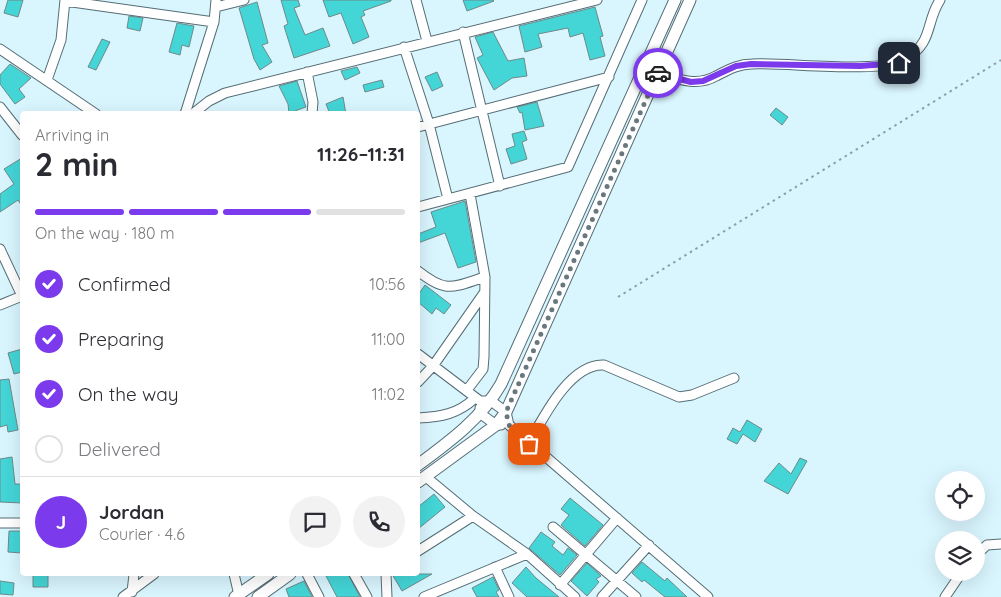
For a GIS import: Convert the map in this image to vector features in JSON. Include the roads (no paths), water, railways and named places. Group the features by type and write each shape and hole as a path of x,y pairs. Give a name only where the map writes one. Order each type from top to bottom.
{"main road":[{"path":"420,463 480,414 482,400 515,354 675,0"},
{"path":"422,479 496,424 506,412 690,0"},
{"path":"237,596 265,576"},
{"path":"258,597 287,576"}],"street":[{"path":"47,80 61,40 66,0 214,22"},
{"path":"192,111 214,22 216,4 244,0"},
{"path":"416,0 427,41"},
{"path":"193,111 209,100 225,93 597,0"},
{"path":"420,206 568,167 642,0"},
{"path":"657,73 691,82 703,81 736,66 751,64 860,66 899,63 922,44 928,36 936,6 940,0"},
{"path":"463,32 500,186"},
{"path":"404,47 429,124 448,199"},
{"path":"0,49 92,111"},
{"path":"307,72 314,102 312,111"},
{"path":"420,126 609,77"},
{"path":"0,107 20,132"},
{"path":"467,390 483,369 485,277 470,194"},
{"path":"0,248 20,292"},
{"path":"420,272 443,287 454,287 485,277"},
{"path":"420,380 433,366 484,293"},
{"path":"0,305 20,297"},
{"path":"420,356 482,400 506,412 509,425 529,444 708,597"},
{"path":"529,444 555,399 566,386 590,366 604,365 679,397 692,395 734,378"},
{"path":"420,418 456,412 482,400"},
{"path":"480,414 496,424 509,425"},
{"path":"422,479 527,554 575,597"},
{"path":"420,550 473,516"},
{"path":"560,585 617,518"},
{"path":"0,523 20,523"},
{"path":"554,526 636,597"},
{"path":"985,547 1001,544"},
{"path":"602,597 649,545"},
{"path":"424,597 527,554"},
{"path":"495,567 509,597"},
{"path":"132,594 134,576"},
{"path":"124,597 132,594 152,576"},
{"path":"234,576 237,596"},
{"path":"308,576 319,597"},
{"path":"355,576 367,597"},
{"path":"386,576 387,597"},
{"path":"946,597 956,581"}]}
